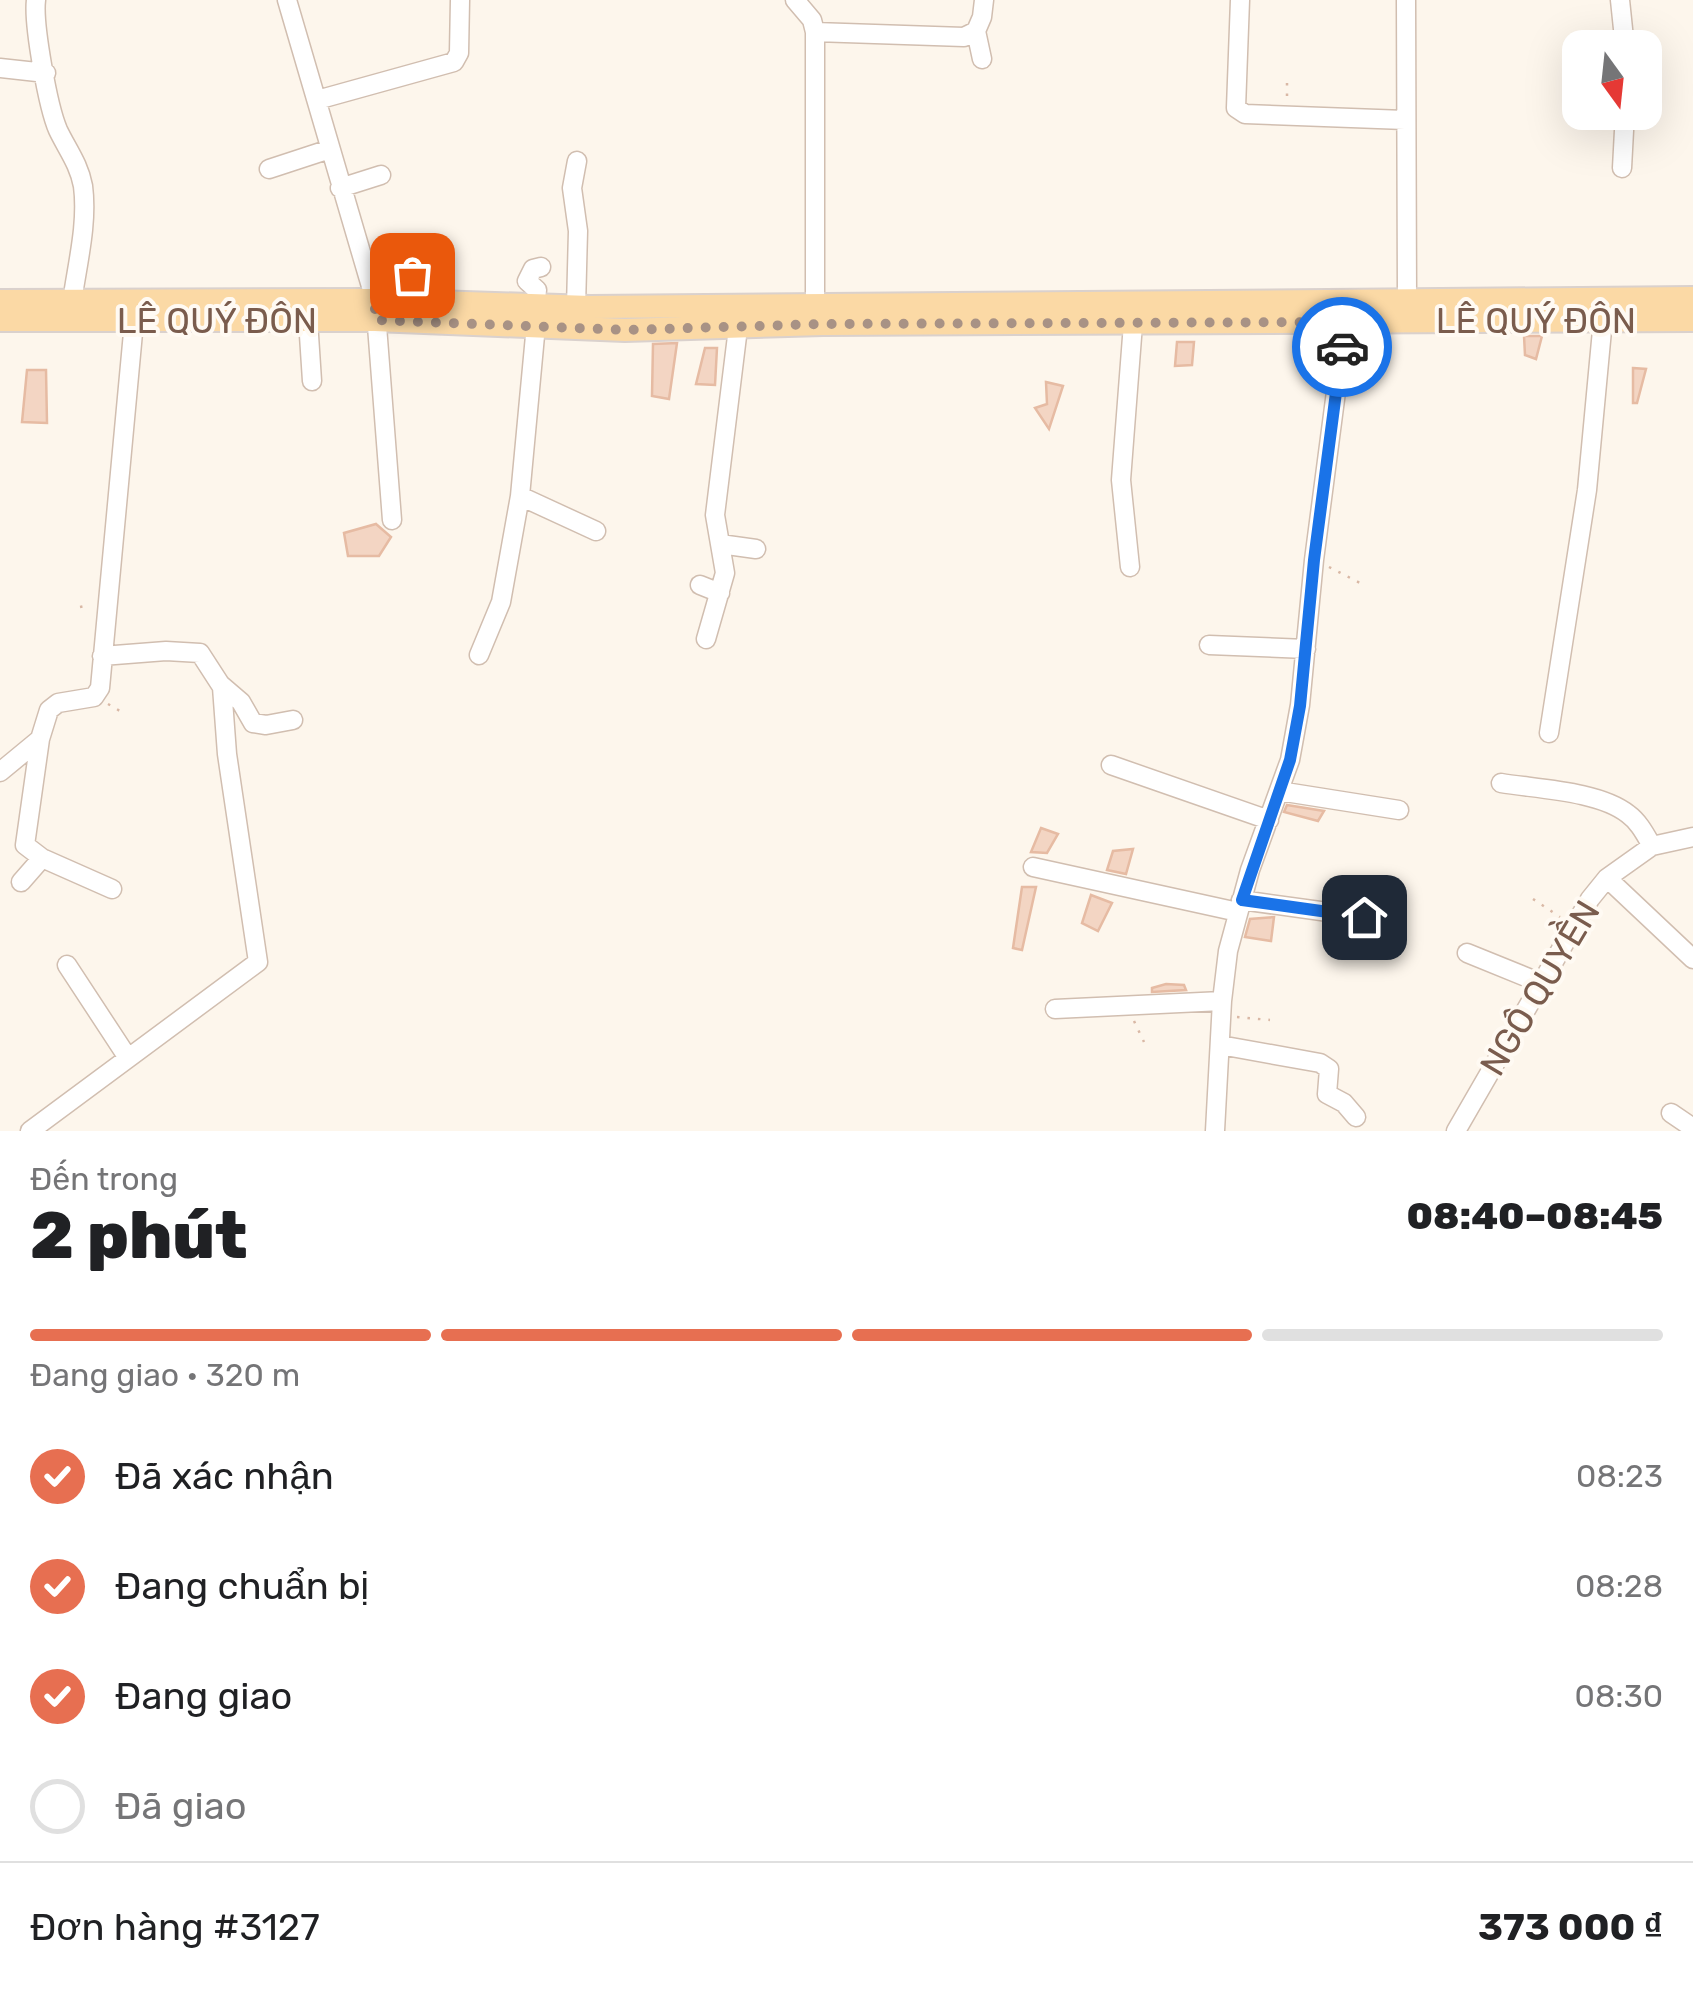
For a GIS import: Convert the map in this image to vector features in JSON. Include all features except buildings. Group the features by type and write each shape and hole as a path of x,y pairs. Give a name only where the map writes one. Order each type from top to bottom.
{"main road":[{"name":"LÊ QUÝ ĐÔN","path":"0,302 536,316 576,307 815,303 1133,324 1345,322 1604,309 1693,298"},
{"name":"LÊ QUÝ ĐÔN","path":"0,320 308,320 411,302 626,330 1407,300 1604,309 1693,320"}],"street":[{"path":"36,0 36,22 55,122 79,168 83,187 85,212 72,302"},
{"path":"288,0 375,310 392,520"},
{"path":"316,100 454,62 459,54 460,0"},
{"path":"795,0 812,20 815,32 815,303"},
{"path":"982,59 976,31 984,0"},
{"path":"1240,0 1236,108 1244,114 1405,120"},
{"path":"1406,0 1407,300"},
{"path":"1620,0 1623,30"},
{"path":"815,32 964,37 976,31"},
{"path":"0,68 46,73"},
{"path":"1622,168 1624,130"},
{"path":"269,169 330,149"},
{"path":"576,307 578,231 572,188 577,161"},
{"path":"340,188 381,176"},
{"path":"411,302 414,248"},
{"path":"479,655 500,602 520,496 538,290 527,281 534,269 541,267"},
{"path":"1550,733 1587,490 1604,309"},
{"path":"308,320 312,381"},
{"path":"112,889 42,858 25,845 40,738 49,710 58,703 94,697 100,688 134,322"},
{"path":"1215,1131 1228,951 1290,760 1345,322"},
{"path":"1130,566 1121,480 1133,324"},
{"path":"706,639 725,573 715,515 738,328"},
{"path":"520,496 596,531"},
{"path":"720,544 756,549"},
{"path":"700,585 720,593"},
{"path":"1210,646 1306,648"},
{"path":"102,656 166,651 200,653 220,684 241,702 253,723 292,720"},
{"path":"30,1131 258,962 220,684"},
{"path":"0,772 40,738"},
{"path":"1111,764 1269,820"},
{"path":"1502,783 1602,800 1624,810 1638,823 1652,846"},
{"path":"1279,791 1399,810"},
{"name":"NGÔ QUYỀN","path":"1456,1131 1590,899 1608,878 1652,846 1693,837"},
{"path":"21,882 42,858"},
{"path":"1032,867 1240,906 1364,917"},
{"path":"1608,878 1693,960"},
{"path":"1467,952 1541,984"},
{"path":"67,965 128,1058"},
{"path":"1055,1008 1221,1008"},
{"path":"1220,1045 1320,1063 1329,1069 1326,1094 1344,1103 1356,1118"},
{"path":"1671,1114 1693,1128"}],"path":[{"path":"1314,560 1364,585"},
{"path":"1533,899 1574,926"},
{"path":"1136,1005 1134,1019 1144,1042"},
{"path":"1221,1008 1270,1020"}],"way so far":[{"path":"412,275 411,302 375,300 375,320 626,330 823,324 1345,322 1342,347"}],"route":[{"path":"1342,347 1314,560 1300,706 1290,760 1242,900 1364,917"}]}
